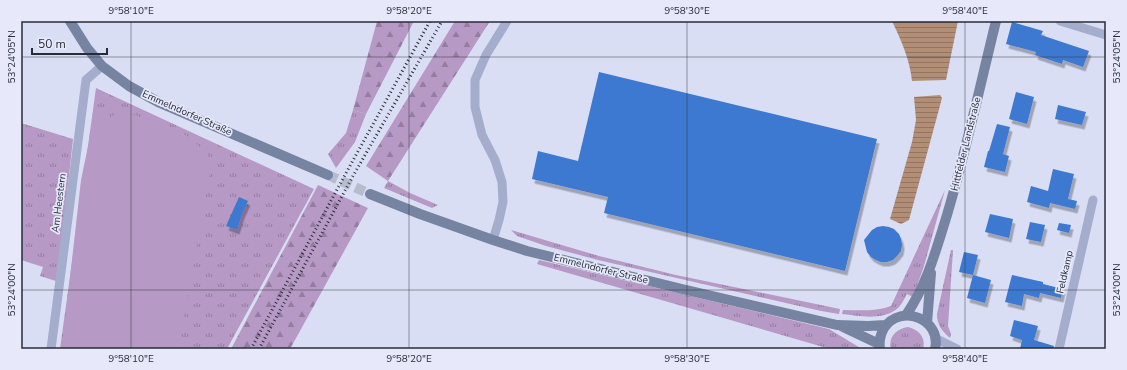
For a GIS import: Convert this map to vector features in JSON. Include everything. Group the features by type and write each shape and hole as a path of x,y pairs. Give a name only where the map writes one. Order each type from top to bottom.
{"street":[{"name":"Emmelndorfer Straße","path":"70,21 87,48 102,66 129,86 160,103 328,175"},
{"path":"493,240 500,220 503,202 502,182 495,160 482,135 475,107 475,80 486,55 507,21"},
{"name":"Hittfelder Landstraße","path":"906,315 914,303 932,266 956,183 996,21"},
{"path":"1060,21 1106,36"},
{"name":"Am Heestern","path":"52,349 86,80 102,66"},
{"name":"Emmelndorfer Straße","path":"370,194 420,214 527,251 668,286 837,325 886,325"},
{"name":"Feldkamp","path":"1058,349 1093,200"},
{"name":"Hittfelder Landstraße","path":"927,323 932,266"},
{"path":"880,347 880,337 886,325 892,320 906,315 921,319 927,323 935,338 935,349"},
{"name":"Emmelndorfer Straße","path":"837,325 880,347"},
{"path":"935,338 957,349"}],"green space":[{"path":"377,21 414,21 366,114 353,110"},
{"path":"455,21 490,21 388,181 366,166"},
{"path":"96,88 314,189 227,349 60,349"},
{"path":"353,110 366,114 355,142 336,168 328,154 346,133"},
{"path":"121,111 163,124 187,136 208,154 210,173 178,349 62,349 81,180 92,127"},
{"path":"21,123 73,139 58,276 56,281 40,276 43,267 21,260"},
{"path":"388,181 410,193 438,205 432,208 384,188"},
{"path":"318,185 368,208 290,349 231,349"},
{"path":"945,190 924,266 913,297 907,294 898,308 885,315 871,317 842,314 843,310 873,310 891,306"},
{"path":"511,230 599,256 676,275 840,309 839,314 598,260 546,246 517,236"},
{"path":"951,250 953,250 948,326 951,334 950,338 940,328 937,314"},
{"path":"539,260 829,329 862,349 830,349 537,264"},
{"path":"908,327 921,335 924,345 923,349 891,349 890,345 894,334"}],"shaded area":[{"path":"892,21 958,21 946,80 912,81 902,43"},
{"path":"940,95 942,98 909,220 901,224 890,219 912,142 916,120 914,97"}],"building":[{"path":"1012,22 1043,31 1041,35 1089,51 1083,67 1063,60 1062,64 1035,55 1036,52 1006,44"},
{"path":"599,72 877,139 845,271 604,213 608,197 532,179 538,151 578,161"},
{"path":"1016,92 1034,97 1027,124 1009,119"},
{"path":"1058,105 1086,112 1082,125 1055,119"},
{"path":"997,124 1010,127 1003,154 1009,156 1005,172 984,167"},
{"path":"1053,169 1074,174 1068,199 1077,201 1075,209 1050,203 1049,208 1027,202 1031,186 1048,191"},
{"path":"239,197 248,201 237,230 226,226"},
{"path":"990,214 1013,219 1009,238 985,232"},
{"path":"1030,222 1045,225 1041,242 1026,239"},
{"path":"1059,223 1071,225 1069,233 1057,230"},
{"path":"883,226 894,229 899,234 902,245 901,251 897,256 893,260 887,262 881,262 871,257 867,252 864,240 872,230"},
{"path":"964,252 978,255 973,275 959,272"},
{"path":"973,275 991,280 985,303 967,298"},
{"path":"1012,275 1043,282 1043,284 1063,289 1061,298 1040,293 1039,298 1024,294 1022,306 1005,302"},
{"path":"1014,320 1038,326 1034,340 1054,346 1053,349 1020,349 1022,340 1010,336"}],"tunnel":[{"path":"328,175 370,194"}],"railway":[{"path":"251,349 430,21"},
{"path":"259,349 353,176 442,21"}]}
